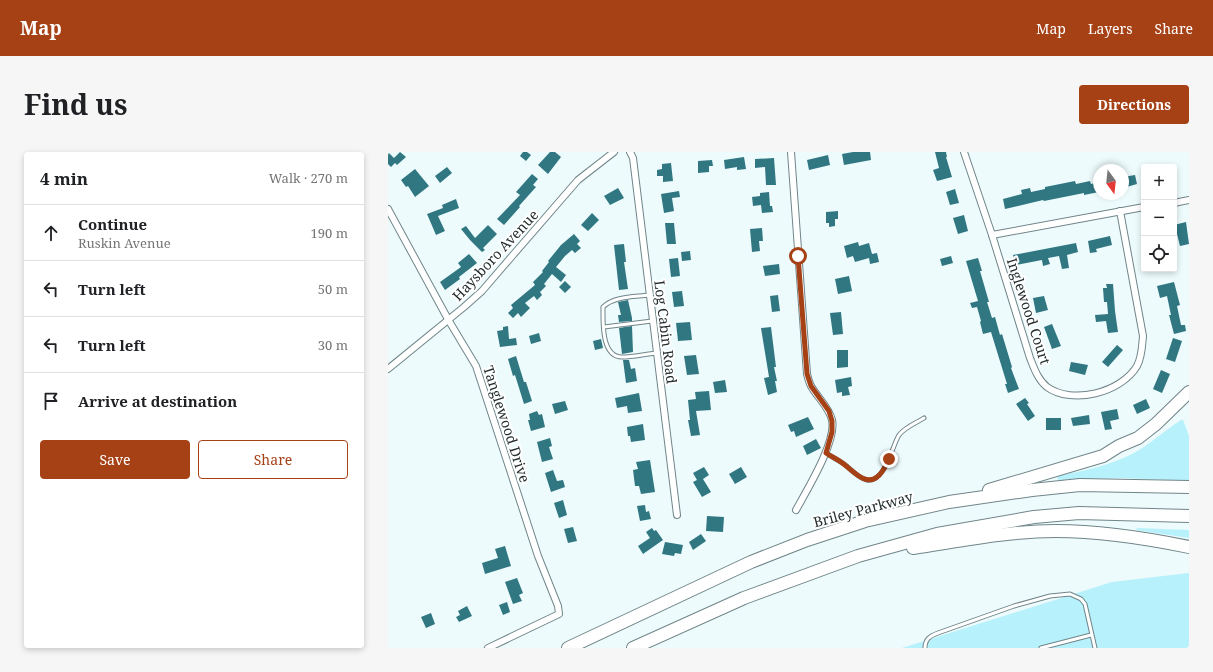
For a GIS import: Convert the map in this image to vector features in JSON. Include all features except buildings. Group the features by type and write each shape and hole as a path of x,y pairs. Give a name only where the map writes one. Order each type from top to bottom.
{"highway":[{"path":"949,502 1103,456 1119,446 1138,438 1156,424 1189,392"},
{"name":"Briley Parkway","path":"568,648 751,562 807,540 865,521 949,502 1032,490 1080,485 1189,487"},
{"path":"632,648 744,598 858,556 937,534 1034,517 1079,512 1189,516"},
{"path":"858,556 998,535 1055,531 1110,534 1145,538 1189,547"}],"street":[{"name":"Haysboro Avenue","path":"388,369 449,321 482,291 578,180 614,152"},
{"name":"Log Cabin Road","path":"630,152 633,158 677,515"},
{"path":"791,152 807,374 811,386 829,411 832,421 832,432 826,453 796,510"},
{"name":"Inglewood Court","path":"964,152 992,235 1030,358 1037,374 1046,386 1058,393 1075,396 1088,394 1118,385 1130,376 1137,366 1142,353 1143,336 1120,211"},
{"path":"1177,202 1189,200"},
{"path":"992,235 1141,208"},
{"name":"Tanglewood Drive","path":"388,209 449,321 476,366 538,556 558,606 558,614 488,648"}],"lane":[{"path":"649,294 608,302 604,307 604,328 608,348 611,352 620,357 656,353"},
{"path":"604,328 652,321"},
{"path":"826,453 859,477 867,480 877,478 882,472 899,436 906,429 924,418"},
{"path":"925,648 925,643 930,636 1014,606 1050,596 1065,594 1076,597 1085,604 1095,648"},
{"path":"1041,648 1063,641 1091,635"}],"shaded area":[{"path":"1183,420 1189,436 1189,481 1123,478 1058,480 1057,476 1105,465 1132,454"},
{"path":"1137,528 1189,530 1189,538 1136,530"},
{"path":"1189,573 1189,648 902,648 1112,582"}],"route":[{"path":"798,256 807,374 811,386 829,411 832,421 832,432 826,453 859,477 867,480 877,478 889,459"}]}
